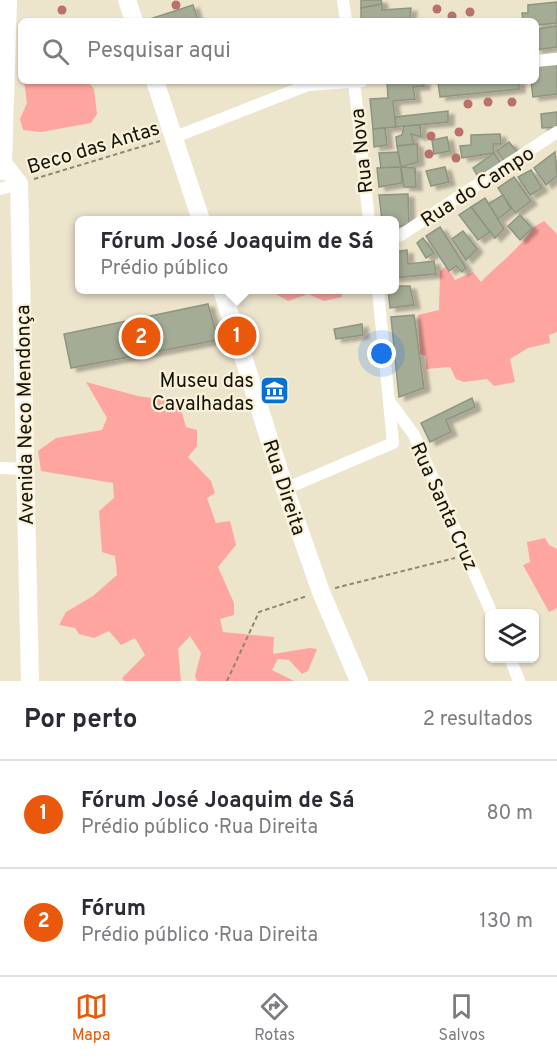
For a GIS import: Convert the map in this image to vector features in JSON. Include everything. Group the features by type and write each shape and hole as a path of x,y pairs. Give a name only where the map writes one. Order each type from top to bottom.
{"main road":[{"path":"8,0 2,167 19,184"},
{"path":"127,0 133,18"},
{"path":"156,84 200,216"},
{"name":"Avenida Neco Mendonça","path":"19,184 31,679"},
{"name":"Rua Direita","path":"223,294 285,489 321,592 359,681"}],"street":[{"path":"344,0 346,18"},
{"path":"539,61 557,59"},
{"path":"174,137 308,84"},
{"name":"Rua Nova","path":"356,84 369,216"},
{"name":"Rua do Campo","path":"399,236 555,137"},
{"path":"0,189 19,184"},
{"path":"378,294 393,443"},
{"name":"Rua Santa Cruz","path":"390,402 414,435 490,609"},
{"path":"285,489 414,435"},
{"path":"0,468 25,470"},
{"path":"512,663 519,681"}],"path":[{"name":"Beco das Antas","path":"19,184 174,137"},
{"path":"227,681 259,612 403,569 468,555"}],"shaded area":[{"path":"24,84 90,84 94,89 97,114 91,123 41,132 23,130 20,119 27,103"},
{"path":"544,221 557,234 557,332 549,335 550,343 528,348 510,359 515,382 494,386 487,379 464,382 456,379 450,367 426,369 426,356 420,354 418,315 439,310 440,271 446,266 455,280 473,272 481,282 517,248 532,228"},
{"path":"276,294 308,294 288,301"},
{"path":"308,294 342,294 342,297 324,301"},
{"path":"86,382 138,396 171,401 180,406 186,427 197,430 197,446 188,457 211,481 215,493 207,498 216,523 230,521 236,545 218,567 234,603 234,615 220,619 223,632 274,637 273,654 317,649 308,671 302,674 289,660 278,659 272,670 294,681 197,681 195,676 201,653 190,636 178,649 181,681 124,681 122,678 145,655 135,638 121,645 109,631 94,638 79,634 75,628 59,625 66,612 93,596 117,575 115,556 102,552 99,511 114,498 113,483 41,471 38,451 56,438 102,430 107,418"},
{"path":"545,538 549,545 557,549 557,608 549,612 523,565 530,562 527,542"}],"building":[{"path":"361,0 381,0 382,4 361,8"},
{"path":"557,2 557,23 539,25 539,18 523,18 522,13 528,13 528,5"},
{"path":"382,4 382,10 411,8 410,18 361,18 361,8"},
{"path":"193,5 197,18 153,18"},
{"path":"557,26 557,47 539,50 539,29"},
{"path":"557,60 557,94 533,97 531,84 539,84 539,63"},
{"path":"387,84 424,84 424,86 413,87 415,99 393,101 396,127 373,129 370,99 388,98"},
{"path":"438,84 519,84 519,89 440,97"},
{"path":"448,111 448,122 396,127 395,117"},
{"path":"557,112 557,127 542,128 541,114"},
{"path":"420,125 421,137 411,134 414,144 397,146 396,137 402,135 404,126"},
{"path":"385,128 387,145 374,147 373,129"},
{"path":"500,134 501,144 493,144 494,153 462,158 460,146 471,145 471,135"},
{"path":"447,137 450,151 434,154 432,140"},
{"path":"509,142 519,154 506,164 497,151"},
{"path":"417,144 418,162 401,167 397,146"},
{"path":"398,152 401,167 381,168 379,153"},
{"path":"555,152 557,176 546,185 534,168"},
{"path":"494,153 503,167 481,182 473,168"},
{"path":"401,167 402,183 379,187 377,168"},
{"path":"401,167 415,168 416,187 404,187"},
{"path":"445,167 449,182 431,186 426,171"},
{"path":"531,170 542,188 530,195 518,177"},
{"path":"514,177 531,201 515,213 498,188"},
{"path":"408,194 409,224 399,227 399,216 382,216 379,195"},
{"path":"503,195 511,209 498,219 488,204"},
{"path":"485,198 504,229 495,238 471,207"},
{"path":"471,207 490,232 478,240 459,215"},
{"path":"520,215 532,228 520,240 508,226"},
{"path":"440,227 466,268 462,272 456,266 449,271 426,236"},
{"path":"463,231 477,249 466,260 452,239"},
{"path":"423,238 434,253 426,258 417,243"},
{"path":"407,250 408,264 434,261 436,274 399,278 399,251"},
{"path":"399,286 410,286 414,305 390,308 388,294 399,294"},
{"path":"208,304 218,340 71,368 64,334"},
{"path":"414,315 424,388 399,397 391,317"},
{"path":"362,324 363,335 336,339 334,329"},
{"path":"472,398 475,407 446,420 451,432 430,442 421,423"}],"place":[{"name":"Fórum José Joaquim de Sá","path":"237,336"},
{"name":"Fórum","path":"141,337"},
{"name":"Museu das Cavalhadas","path":"275,391"}]}
